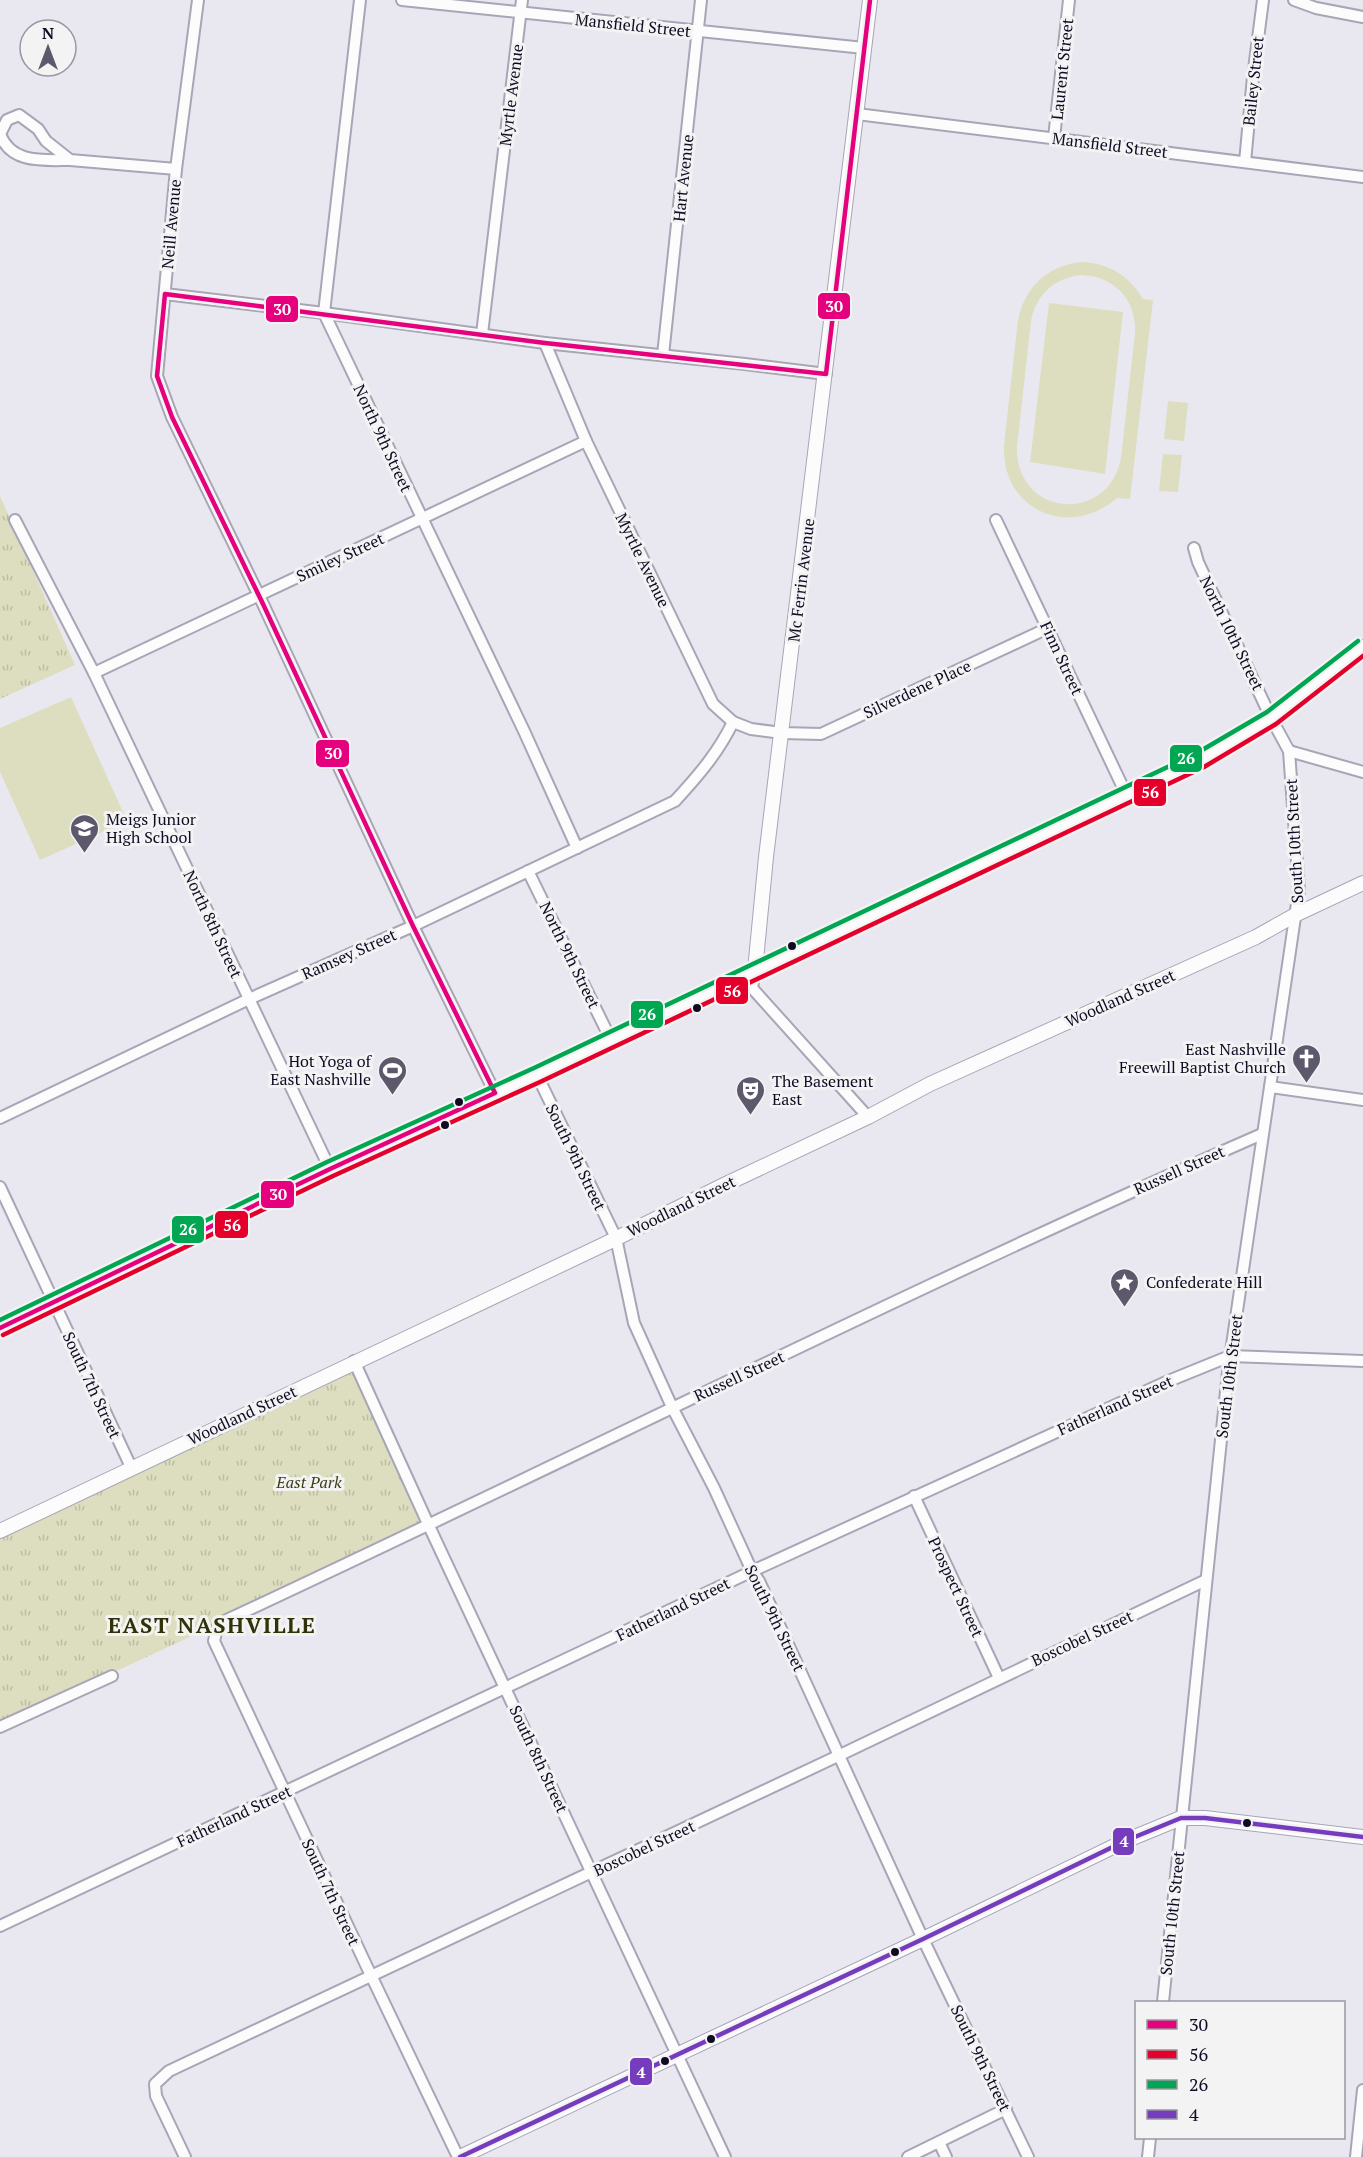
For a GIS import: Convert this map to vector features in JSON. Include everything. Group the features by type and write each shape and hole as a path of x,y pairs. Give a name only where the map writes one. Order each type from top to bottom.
{"street":[{"name":"Neill Avenue","path":"198,0 176,169 157,376 172,417 495,1094"},
{"path":"324,313 360,0"},
{"name":"Mansfield Street","path":"402,0 864,48"},
{"name":"Myrtle Avenue","path":"482,334 522,0"},
{"name":"Hart Avenue","path":"663,355 701,0"},
{"name":"Mc Ferrin Avenue","path":"868,1117 752,988 870,0"},
{"name":"Laurent Street","path":"1054,138 1070,0"},
{"name":"Bailey Street","path":"1245,162 1263,0"},
{"path":"1294,0 1316,8 1363,17"},
{"name":"Mansfield Street","path":"857,114 1363,177"},
{"path":"70,160 46,141 38,129 19,115 7,120 0,134 10,150 31,160 70,160 176,169"},
{"path":"165,294 545,343 826,374"},
{"name":"North 9th Street","path":"324,313 524,731 577,848"},
{"name":"Myrtle Avenue","path":"545,343 586,441 713,704 733,722 751,729 782,733"},
{"name":"Smiley Street","path":"94,673 586,441"},
{"name":"North 8th Street","path":"15,520 94,673 330,1168"},
{"name":"Finn Street","path":"996,520 1127,796"},
{"name":"North 10th Street","path":"1194,548 1198,562 1271,718 1289,751"},
{"name":"Silverdene Place","path":"782,733 821,734 1048,628"},
{"path":"0,1328 330,1168 537,1075 1201,760 1271,718 1363,647"},
{"name":"Ramsey Street","path":"0,1118 249,999 413,926 675,801 721,746 733,722"},
{"path":"1289,751 1363,772"},
{"name":"South 10th Street","path":"1163,2001 1230,1356 1297,914 1299,890 1289,751"},
{"name":"North 9th Street","path":"528,871 610,1040"},
{"name":"Woodland Street","path":"0,1531 868,1117 930,1084 1256,937 1297,914 1363,883"},
{"name":"South 9th Street","path":"537,1075 616,1238 634,1323 672,1407 759,1581 924,1939 1028,2157"},
{"path":"1270,1087 1363,1100"},
{"name":"Russell Street","path":"218,1624 429,1526 672,1407 1133,1191 1262,1134"},
{"name":"South 7th Street","path":"0,1187 131,1467"},
{"name":"Fatherland Street","path":"0,1926 752,1571 1166,1382 1230,1356 1363,1361"},
{"name":"South 8th Street","path":"354,1361 725,2157"},
{"name":"Prospect Street","path":"914,1496 999,1678"},
{"name":"Boscobel Street","path":"185,2157 156,2096 155,2084 169,2071 1206,1580"},
{"name":"South 7th Street","path":"218,1624 214,1641 371,1977 459,2157"},
{"path":"0,1727 112,1676"},
{"path":"459,2157 924,1939 1125,1841 1181,1818 1205,1818 1363,1837"},
{"path":"1356,2157 1363,2090"},
{"path":"908,2157 1006,2109"},
{"path":"1148,2157 1150,2139"},
{"path":"939,2142 946,2157"}],"green space":[{"path":"1091,263 1109,268 1131,283 1143,299 1153,300 1130,499 1117,498 1098,510 1079,517 1059,517 1041,512 1026,501 1014,487 1006,468 1004,445 1021,308 1039,280 1048,273 1069,264","holes":["1093,276 1113,285 1121,292 1132,310 1135,321 1121,458 1113,480 1099,495 1082,503 1063,504 1046,499 1031,487 1020,470 1017,447 1031,321 1037,303 1048,289 1071,277"]},
{"path":"1049,303 1123,312 1105,474 1030,462"},
{"path":"1168,401 1188,403 1184,441 1164,439"},
{"path":"1163,454 1182,455 1178,492 1159,491"},
{"path":"0,496 75,665 0,699"},
{"path":"71,697 127,821 40,860 0,772 0,728"},
{"name":"East Park","path":"354,1361 429,1526 0,1725 0,1528"}],"transit line":[{"name":"30","path":"0,1328 330,1169 495,1093 413,926 263,604 172,417 157,376 165,294 545,343 826,374 870,0"},
{"name":"26","path":"0,1320 327,1162 534,1068 1197,753 1267,712 1358,641"},
{"name":"56","path":"3,1335 333,1176 540,1082 1204,767 1276,724 1363,656"},
{"name":"4","path":"460,2157 923,1939 1125,1841 1181,1818 1205,1818 1363,1837"}],"place":[{"name":"Meigs Junior High School","path":"85,854"},
{"name":"East Nashville Freewill Baptist Church","path":"1307,1084"},
{"name":"Hot Yoga of East Nashville","path":"392,1096"},
{"name":"The Basement East","path":"751,1116"},
{"name":"Confederate Hill","path":"1125,1308"}],"district":[{"name":"EAST NASHVILLE","path":"212,1624"}]}
